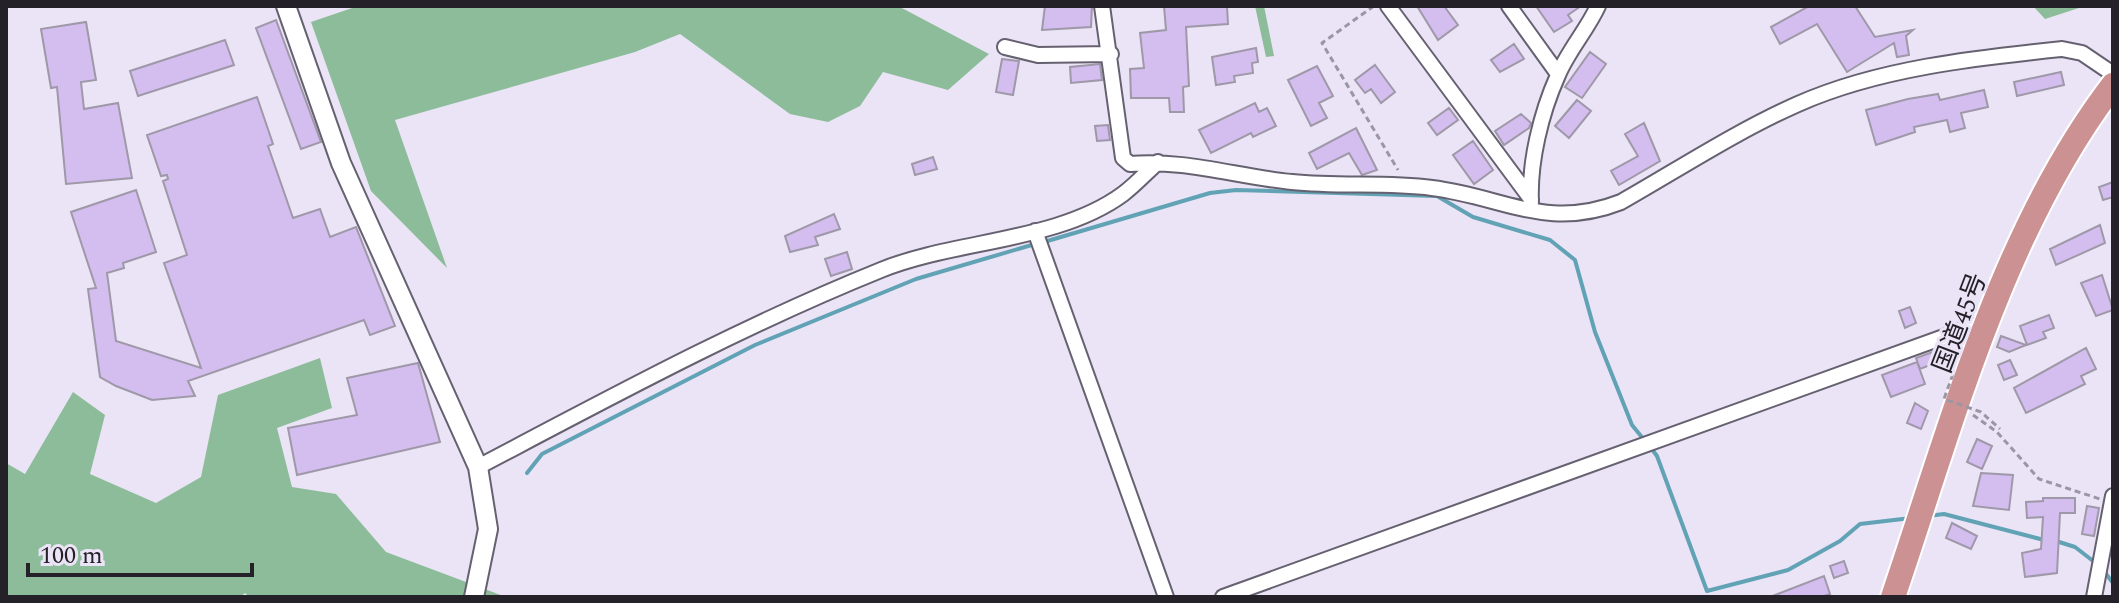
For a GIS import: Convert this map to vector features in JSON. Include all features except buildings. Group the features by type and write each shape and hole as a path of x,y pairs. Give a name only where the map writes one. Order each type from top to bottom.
{"highway":[{"name":"国道45号","path":"1893,597 1988,321 2077,136 2113,85"}],"street":[{"path":"286,6 341,163 478,467 488,529 474,597"},
{"path":"1102,6 1123,158 1130,164 1159,161 1254,179 1339,187 1408,185 1592,213 1621,202 1800,103 1880,79 2062,49 2082,53 2113,74"},
{"path":"1388,6 1532,205"},
{"path":"1509,6 1558,74"},
{"path":"1532,205 1538,137 1558,74 1585,34 1598,6"},
{"path":"1005,47 1038,55 1111,54"},
{"path":"478,467 717,341 883,269 1035,231 1097,209 1122,194 1159,161"},
{"path":"1035,231 1166,597"},
{"path":"1223,597 1988,321"},
{"path":"2094,597 2112,500"}],"path":[{"path":"1374,6 1322,43 1408,185"},
{"path":"1953,374 1944,399 1981,412 2039,479 2112,500"},
{"path":"1970,413 1999,430"}],"green space":[{"path":"358,6 898,6 989,54 948,90 883,72 860,106 828,122 790,114 680,34 635,52 395,120 447,268 371,191 311,22"},
{"path":"1255,6 1264,6 1274,56 1266,57"},
{"path":"2033,6 2085,6 2045,19"},
{"path":"320,358 332,408 277,428 292,487 336,494 386,552 506,597 249,597 245,593 240,597 6,597 6,463 25,474 73,392 105,415 90,474 156,503 201,477 218,395"}],"waterway":[{"path":"1044,242 1210,193 1236,190 1437,196 1473,217 1550,240 1575,260 1595,332 1632,425 1645,441"},
{"path":"527,473 542,454 755,345 916,279 1035,244"},
{"path":"1651,448 1657,456 1707,591 1788,570 1840,541 1860,524 1911,518"},
{"path":"1928,516 1944,514 2044,540"},
{"path":"2056,541 2075,547 2097,564"},
{"path":"2103,570 2113,583"}]}
